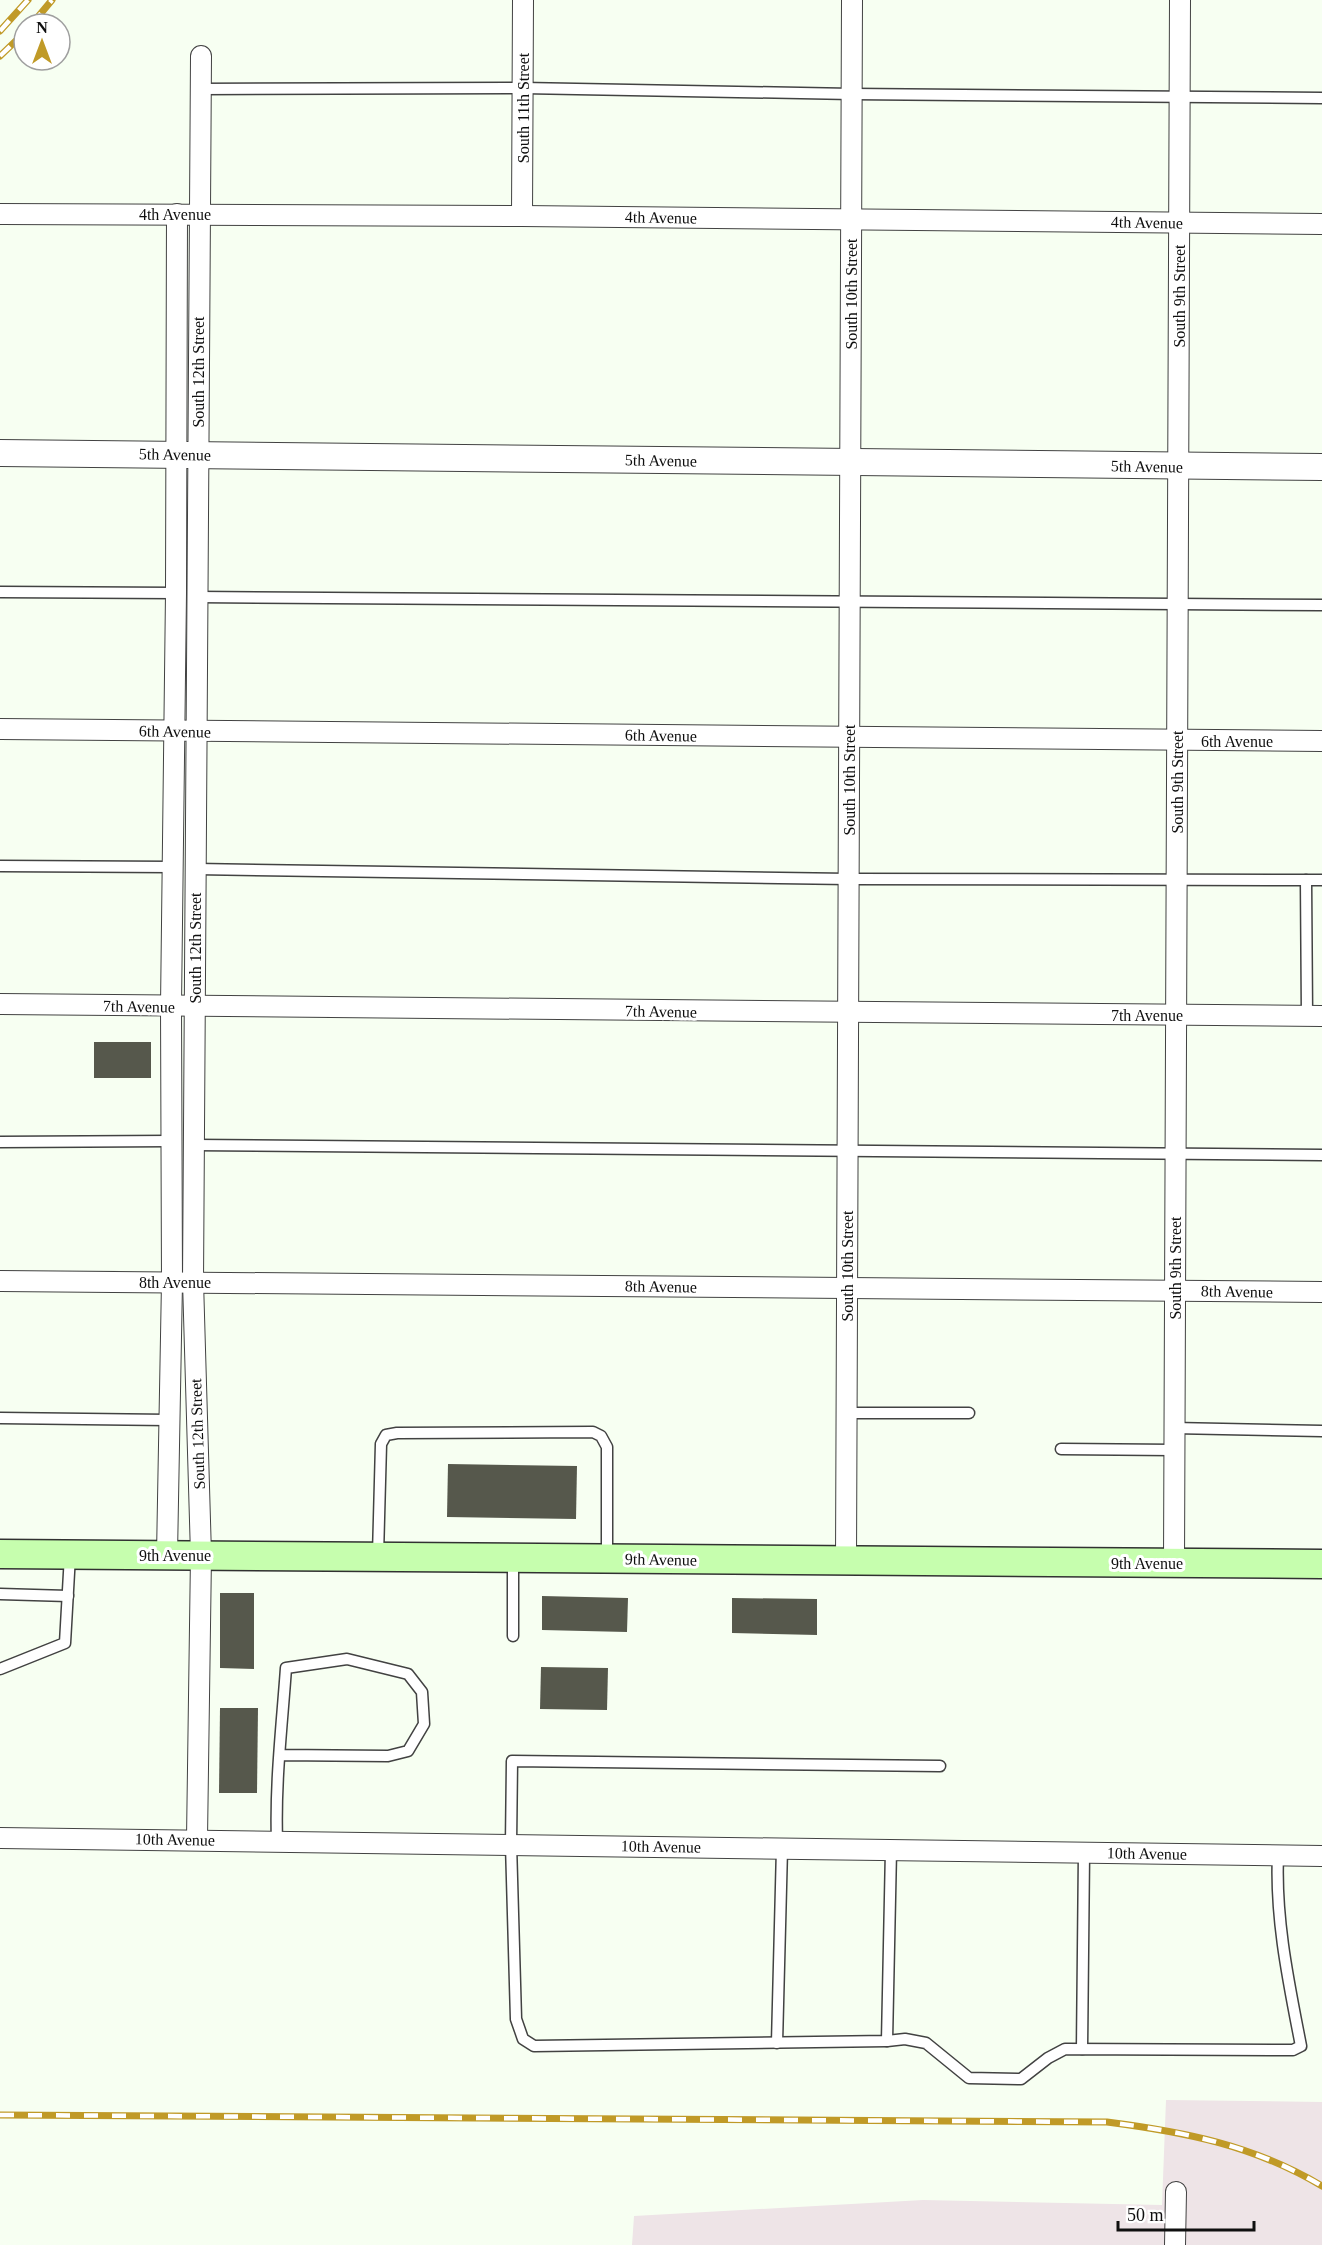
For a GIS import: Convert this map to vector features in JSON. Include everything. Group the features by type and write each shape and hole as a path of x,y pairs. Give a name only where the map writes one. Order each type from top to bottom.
{"main road":[{"name":"9th Avenue","path":"0,1554 1322,1564"}],"street":[{"name":"South 11th Street","path":"522,216 523,0"},
{"name":"South 10th Street","path":"846,1561 852,0"},
{"name":"South 9th Street","path":"1174,1563 1180,0"},
{"name":"South 12th Street","path":"187,454 199,214 201,56"},
{"name":"4th Avenue","path":"0,214 522,216 1322,224"},
{"name":"South 12th Street","path":"177,214 187,454 197,597 193,1281 201,1555 197,1839"},
{"name":"5th Avenue","path":"0,453 1322,467"},
{"path":"167,1555 172,1282 173,731 176,593 187,454"},
{"name":"6th Avenue","path":"0,729 1322,741"},
{"name":"7th Avenue","path":"0,1004 1315,1016"},
{"name":"8th Avenue","path":"0,1281 1322,1292"},
{"name":"10th Avenue","path":"0,1838 1322,1856"},
{"path":"1175,2245 1176,2192"}],"lane":[{"path":"200,89 522,88 852,94 1322,98"},
{"path":"0,592 176,593"},
{"path":"197,597 1322,605"},
{"path":"0,866 172,867"},
{"path":"196,869 849,879 1322,880"},
{"path":"1306,880 1315,1016"},
{"path":"0,1142 171,1141"},
{"path":"194,1145 1322,1155"},
{"path":"846,1413 969,1413"},
{"path":"0,1418 169,1420"},
{"path":"1173,1428 1322,1431"},
{"path":"378,1556 381,1444 386,1435 397,1433 593,1432 601,1436 607,1447 607,1558"},
{"path":"1061,1449 1174,1450"},
{"path":"0,1669 65,1643 70,1554"},
{"path":"513,1558 513,1636"},
{"path":"0,1594 68,1596"},
{"path":"277,1840 276,1814 280,1755 286,1668 347,1659 408,1674 422,1692 424,1724 408,1751 388,1756 280,1755"},
{"path":"940,1766 512,1761 511,1844 516,2019 523,2039 534,2046 887,2042 905,2039 926,2043 969,2078 1022,2079 1048,2058 1065,2049 1293,2050 1301,2046 1289,1981 1277,1880 1278,1855"},
{"path":"777,2043 782,1848"},
{"path":"887,2042 891,1850"},
{"path":"1082,2049 1084,1853"}],"shaded area":[{"path":"1166,2100 1322,2102 1322,2245 632,2245 634,2216 923,2200 1162,2205"}],"building":[{"path":"94,1042 151,1042 151,1078 94,1078"},
{"path":"448,1464 577,1466 576,1519 447,1517"},
{"path":"220,1593 254,1593 254,1669 220,1668"},
{"path":"542,1596 628,1598 627,1632 542,1630"},
{"path":"732,1598 817,1599 817,1635 732,1633"},
{"path":"541,1667 608,1668 607,1710 540,1709"},
{"path":"220,1708 258,1708 257,1793 219,1793"}],"railway":[{"path":"0,31 28,0"},
{"path":"42,12 52,0"},
{"path":"0,56 12,44"},
{"path":"0,2115 1107,2122 1164,2130 1218,2142 1270,2160 1322,2186"}]}
